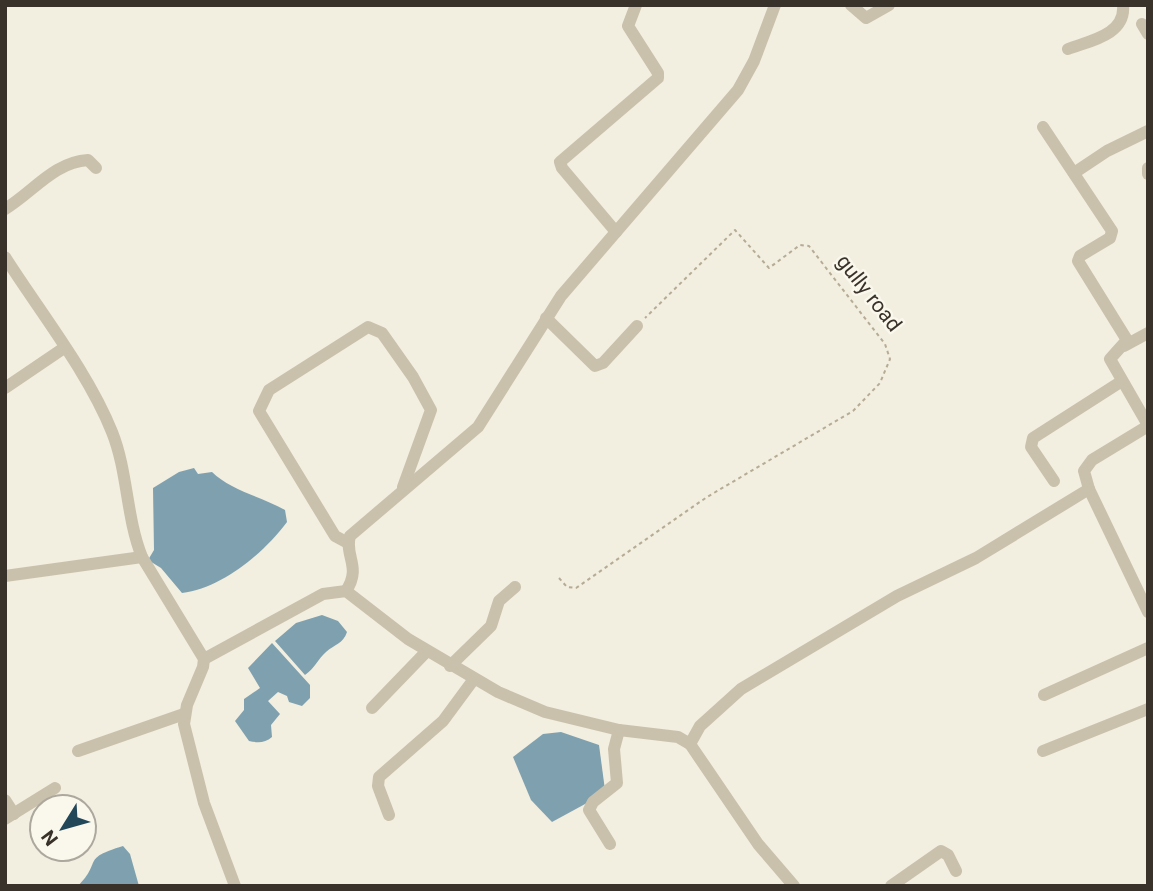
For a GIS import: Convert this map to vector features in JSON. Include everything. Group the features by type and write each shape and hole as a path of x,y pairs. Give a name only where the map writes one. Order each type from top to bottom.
{"street":[{"path":"615,232 562,168 560,162 658,78 628,26 636,5"},
{"path":"346,591 354,575 354,563 348,543 355,530 478,426 546,318 615,232 738,90 754,61 775,5"},
{"path":"851,5 866,18 889,5"},
{"path":"1068,49 1104,36 1115,28 1123,17 1123,5"},
{"path":"1043,127 1112,231 1110,238 1080,256 1078,261 1125,336 1124,346"},
{"path":"1074,173 1107,150 1148,131"},
{"path":"5,209 70,163 88,160 96,168"},
{"path":"1148,168 1148,174"},
{"path":"5,257 99,403 112,432 142,557 204,659 184,714 204,803 235,886"},
{"path":"546,318 596,366 603,363 637,326"},
{"path":"348,543 335,536 261,416 260,405 269,390 368,327 382,333 419,385 431,410 402,489"},
{"path":"1148,333 1110,356 1148,426 1088,463 1084,471 1088,489 1148,612"},
{"path":"5,388 64,348"},
{"path":"1054,481 1031,447 1033,438 1122,381"},
{"path":"690,744 699,726 741,689 848,623 976,558 1088,489"},
{"path":"5,576 142,557"},
{"path":"450,666 491,626 499,601 515,587"},
{"path":"204,659 323,594 346,591 450,666 545,712 619,730 678,737 690,744 786,884"},
{"path":"1044,695 1148,648"},
{"path":"372,708 427,651"},
{"path":"390,815 378,786 379,777 443,721 474,679"},
{"path":"1043,751 1148,709"},
{"path":"78,751 184,714"},
{"path":"610,844 589,810 593,802 617,783 614,749 619,730"},
{"path":"5,800 10,816 55,788"},
{"path":"891,886 941,851 948,855 956,871"}],"path":[{"name":"gully road","path":"559,578 567,587 576,588 707,497 853,411 880,383 890,359 886,344 809,246 800,245 769,268 735,230 637,326"}],"water":[{"path":"194,468 198,474 212,472 237,489 285,510 287,522 266,546 241,568 212,584 182,593 161,568 148,560 154,550 153,488 179,472"},
{"path":"322,615 338,621 347,632 305,675 275,641 296,623"},
{"path":"272,643 310,685 310,698 302,706 289,702 287,696 278,692 268,701 280,714 271,725 272,737 261,742 249,741 235,721 244,710 244,699 260,688 248,668"},
{"path":"561,732 599,745 605,790 598,797 552,822 531,800 513,757 543,734"},
{"path":"123,846 130,854 139,886 78,886 94,863 98,863 98,856"}]}
